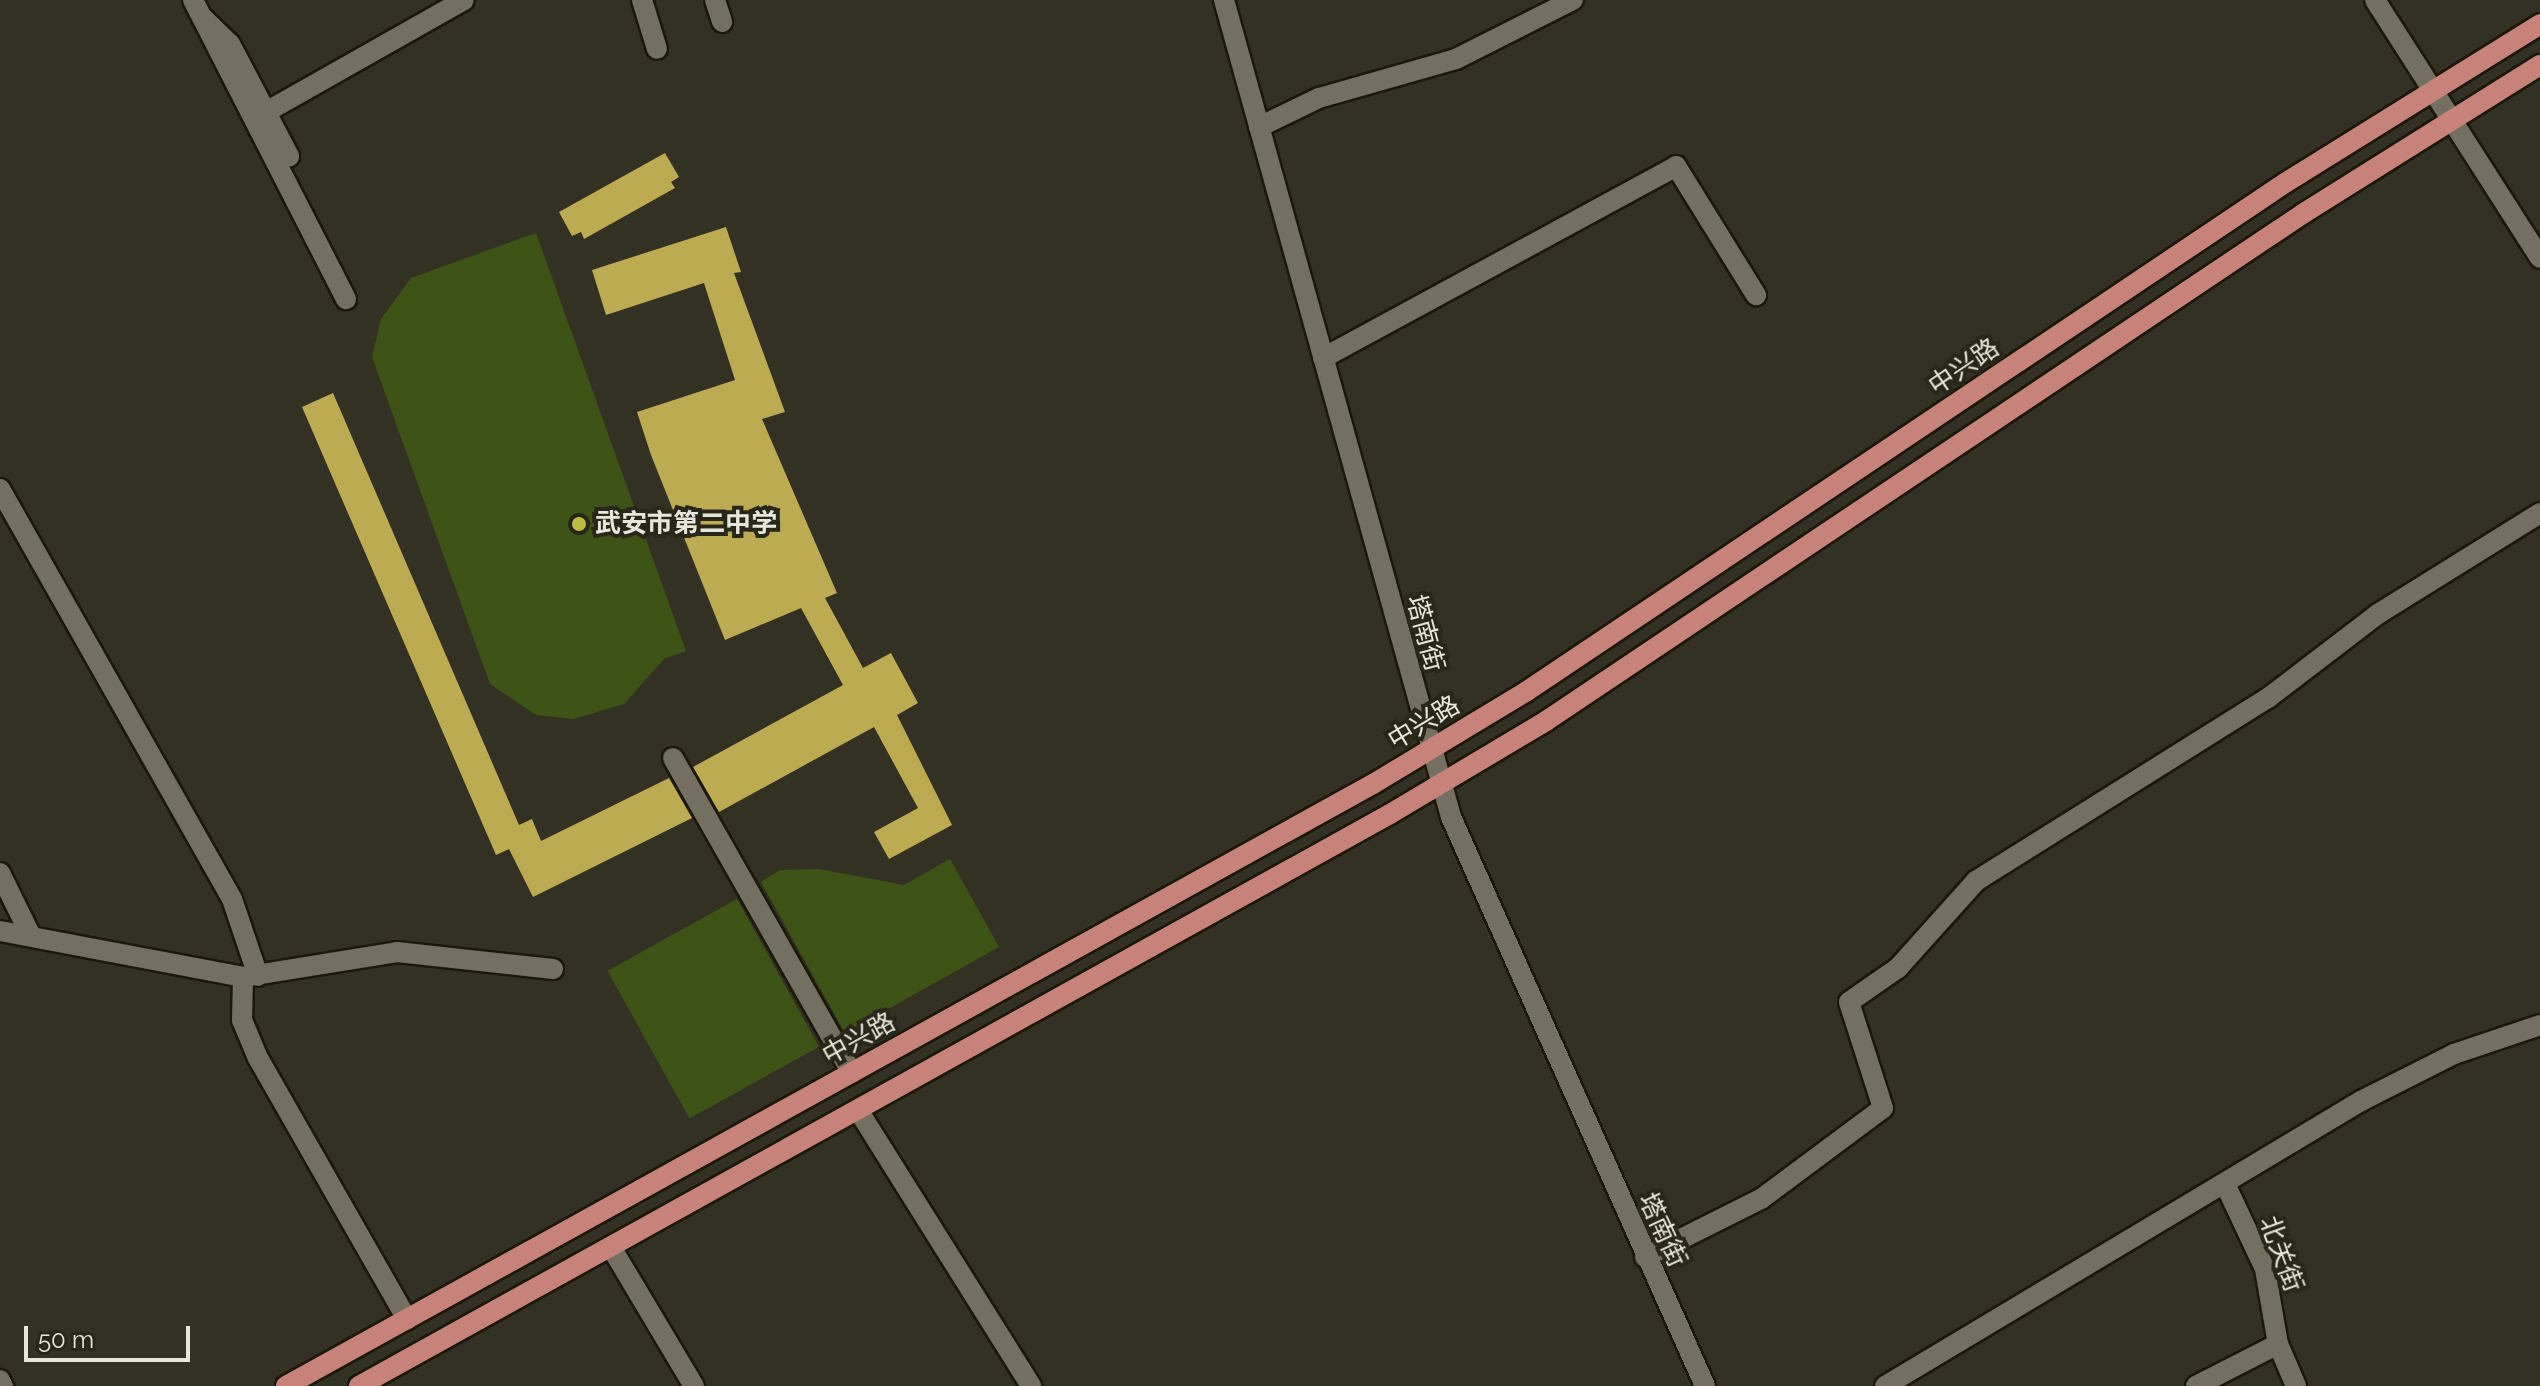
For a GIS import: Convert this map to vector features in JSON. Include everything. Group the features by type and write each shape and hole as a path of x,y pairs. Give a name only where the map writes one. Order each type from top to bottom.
{"main road":[{"name":"中兴路","path":"286,1386 1430,749 2431,91 2540,24"},
{"path":"359,1386 1441,784 2540,65"}],"street":[{"path":"266,112 464,0"},
{"path":"642,0 657,49"},
{"path":"715,0 722,22"},
{"name":"塔南街","path":"1224,0 1430,749 1462,848 1705,1386"},
{"path":"1259,127 1319,98 1456,59 1573,0"},
{"path":"2375,0 2450,122 2540,258"},
{"path":"195,6 230,44 289,156"},
{"path":"195,6 346,299"},
{"path":"1323,358 1676,166 1756,295"},
{"path":"0,489 232,899 251,977 242,1020 258,1058 407,1319"},
{"path":"1645,1257 1761,1199 1883,1108 1849,1002 1898,968 1976,881 2268,698 2378,614 2540,513"},
{"path":"673,758 852,1073"},
{"path":"0,873 31,936"},
{"path":"0,931 251,977 397,952 553,969"},
{"path":"1885,1386 2406,1077 2540,1025"},
{"path":"858,1110 1031,1386"},
{"name":"北关街","path":"2226,1186 2265,1269 2278,1344 2296,1386"},
{"path":"611,1247 694,1386"},
{"path":"2196,1386 2278,1344"},
{"path":"0,1380 3,1386"}],"green space":[{"path":"536,233 686,651 664,659 624,704 574,719 536,715 490,684 372,357 381,319 411,278"},
{"path":"950,859 999,947 845,1033 761,882 780,870 819,869 904,885"},
{"path":"737,899 819,1047 689,1119 608,971"}],"building":[{"path":"665,153 679,177 671,182 675,188 584,239 581,232 572,236 559,212"},
{"path":"726,227 741,272 734,273 785,412 762,419 837,593 825,598 863,668 891,653 918,703 897,715 952,825 889,859 874,832 918,808 874,727 719,812 693,767 843,685 801,608 725,640 651,455 637,412 735,380 704,283 606,315 592,270"},
{"path":"333,393 519,825 532,819 541,841 669,778 692,818 533,897 509,849 496,855 302,407"}],"place":[{"name":"武安市第二中学","path":"579,524"}]}
